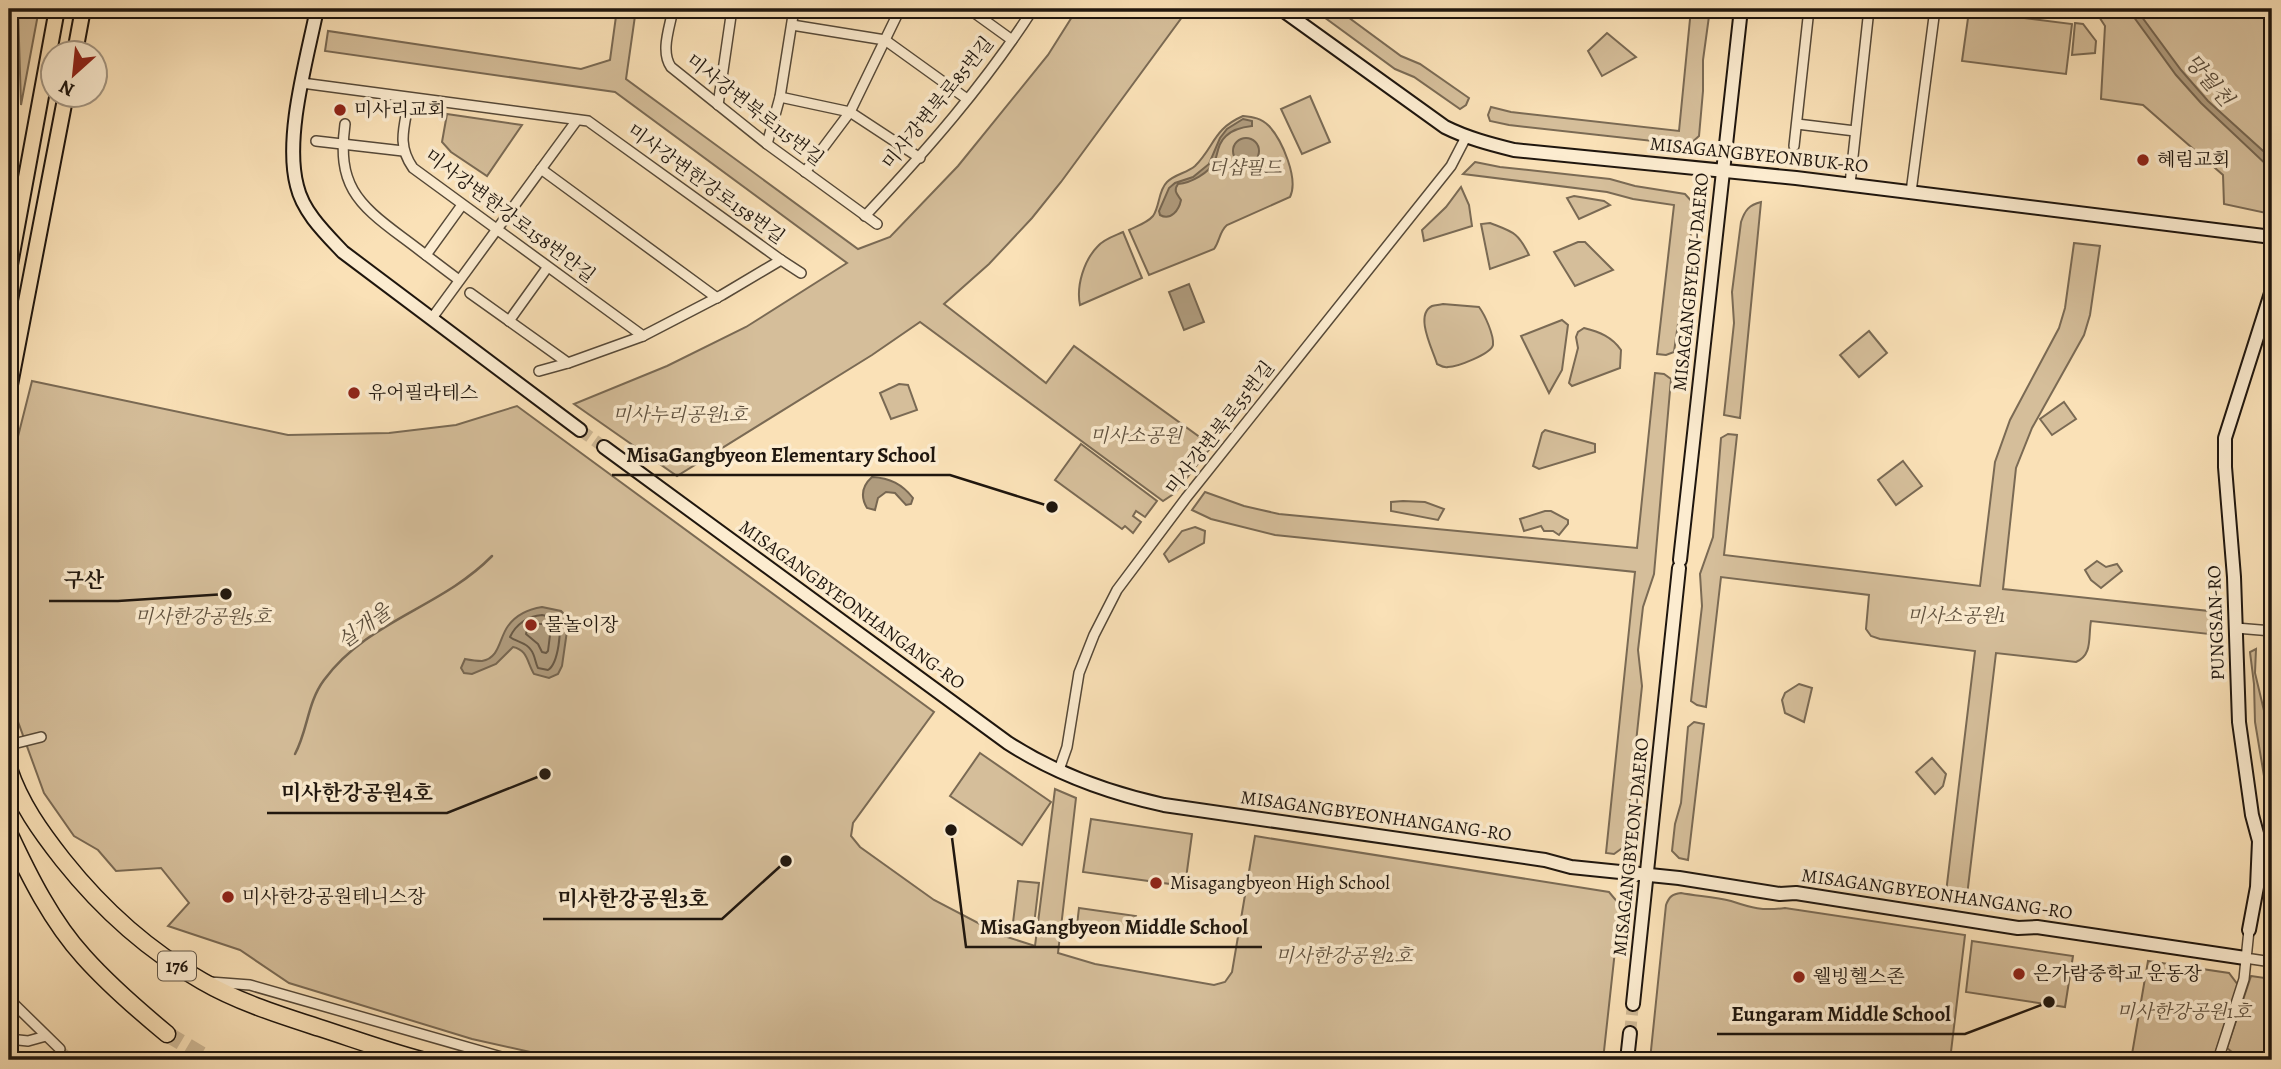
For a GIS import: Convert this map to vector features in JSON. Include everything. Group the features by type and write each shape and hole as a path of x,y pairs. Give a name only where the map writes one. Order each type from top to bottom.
{"highway":[{"name":"176","path":"9,769 16,791 46,837 80,881 128,930 164,957 204,982 289,1018 421,1060"},
{"path":"9,833 23,865 50,911 82,955 123,998 167,1034"}],"main road":[{"path":"9,270 57,9"},
{"path":"78,38 83,9"},
{"path":"9,390 63,108"}],"street":[{"path":"317,9 294,133 293,163 297,188 308,211 343,252 580,430"},
{"name":"미사강변북로115번길","path":"673,9 665,53 671,67 767,144 877,224"},
{"path":"718,105 732,9"},
{"path":"767,144 780,97 794,9"},
{"path":"805,172 850,112 900,9"},
{"path":"969,9 1012,40"},
{"name":"미사강변북로85번길","path":"865,216 919,158 967,100 1033,9"},
{"name":"MISAGANGBYEONBUK-RO","path":"1281,9 1445,127 1466,137 1514,150 1850,184 2272,237"},
{"name":"MISAGANGBYEON-DAERO","path":"1633,1004 1741,9"},
{"path":"1794,146 1809,9"},
{"path":"1850,184 1869,9"},
{"path":"1911,192 1935,9"},
{"path":"792,25 885,40 967,100"},
{"name":"미사강변한강로158번길","path":"302,83 588,121 781,260 717,298 643,335 540,371"},
{"path":"780,97 850,112 919,158"},
{"name":"미사강변한강로158번안길","path":"409,99 403,151 413,169 643,335"},
{"path":"432,318 577,120"},
{"path":"345,124 342,145 345,168 349,183 360,203 373,216 459,280"},
{"path":"1797,124 1855,131"},
{"name":"미사강변북로55번길","path":"1059,770 1067,747 1079,673 1094,635 1117,590 1187,497 1451,166 1466,137"},
{"path":"316,141 403,151"},
{"path":"541,169 717,298"},
{"path":"426,255 462,205"},
{"path":"781,260 801,273"},
{"path":"509,321 547,268"},
{"name":"PUNGSAN-RO","path":"2218,1060 2241,991 2257,887 2259,841 2252,816 2239,722 2234,577 2225,438 2272,290"},
{"path":"470,293 568,363"},
{"name":"MISAGANGBYEONHANGANG-RO","path":"604,447 1008,743 1059,770 1114,793 1164,805 1545,860 1572,867 1679,877 1780,894 1796,893 2018,928 2037,927 2245,958"},
{"path":"2236,628 2272,631"},
{"path":"9,745 41,737"},
{"path":"2245,958 2272,962"},
{"path":"204,982 250,985 512,1060"},
{"path":"9,996 60,1049"},
{"path":"1628,1060 1630,1033"},
{"path":"9,1040 28,1041 46,1036"}],"green space":[{"path":"18,9 39,9 21,105"},
{"name":"미사누리공원1호","path":"617,9 636,9 626,79 858,249 890,237 958,166 1048,55 1077,9 1188,9 1032,218 989,264 944,304 1046,383 1074,346 1212,446 1175,493 1163,501 920,322 872,355 677,476 574,404 667,366 746,327 847,263 615,92 325,51 328,31 581,69 610,60"},
{"path":"1313,9 1337,9 1401,56 1420,64 1469,98 1466,105 1460,109 1414,77 1395,69"},
{"path":"1691,9 1710,9 1703,60 1699,136 1689,145 1490,121 1488,115 1491,107 1511,112 1679,131"},
{"path":"2094,9 2272,9 2272,208 2266,213 2224,204 2223,175 2143,105 2101,99 2105,26"},
{"path":"1969,11 2072,24 2066,74 1962,61"},
{"path":"2075,23 2083,24 2096,41 2095,53 2072,55"},
{"path":"1607,33 1636,57 1602,76 1588,51"},
{"path":"1310,96 1330,142 1302,154 1281,109"},
{"path":"447,114 522,125 487,176 451,152 442,142"},
{"name":"더샵필드","path":"1243,116 1263,121 1279,140 1291,170 1290,197 1227,225 1214,249 1149,275 1129,230 1151,218 1167,182 1195,166 1220,132"},
{"path":"1475,162 1610,179 1685,194 1695,205 1674,352 1657,354 1674,205 1607,192 1463,174"},
{"path":"1461,187 1469,205 1472,226 1424,241 1422,230 1446,207"},
{"path":"1574,196 1604,201 1610,205 1579,219 1567,198"},
{"path":"1761,202 1740,418 1724,415 1734,323 1732,292 1741,222 1748,209"},
{"path":"1490,223 1514,234 1529,255 1490,269 1481,224"},
{"path":"1123,232 1142,278 1080,305 1080,282 1089,258 1103,241"},
{"path":"1578,242 1585,242 1613,270 1575,286 1554,252"},
{"name":"미사소공원1","path":"2074,243 2100,246 2090,315 2084,335 2032,428 2016,468 2003,589 2218,612 2218,635 2091,621 2089,645 2085,655 2076,662 1996,653 1966,904 1945,901 1975,651 1871,636 1866,629 1869,595 1721,577 1706,707 1691,701 1702,606 1700,574 1713,537 1721,438 1728,434 1737,435 1724,555 1980,586 1995,462 2010,420 2059,328 2065,308"},
{"path":"1443,304 1479,307 1491,331 1491,349 1459,365 1445,367 1437,364 1426,333 1425,317 1432,306"},
{"path":"1562,320 1568,325 1562,370 1549,393 1521,336"},
{"path":"1584,328 1605,336 1617,345 1621,350 1620,368 1572,386 1569,383 1578,348 1576,337"},
{"path":"1869,331 1887,353 1859,377 1840,355"},
{"path":"1655,373 1664,374 1671,379 1654,574 1643,607 1638,650 1642,686 1625,846 1614,854 1606,853 1635,572 1275,535 1211,519 1192,510 1205,492 1244,506 1279,514 1637,548"},
{"path":"32,381 288,435 389,433 456,425 517,406 934,712 853,823 851,836 860,847 934,900 1001,935 1035,946 1055,789 1076,798 1058,953 1095,964 1214,985 1225,982 1232,972 1255,836 1609,892 1620,905 1603,1060 566,1060 472,1039 289,983 240,950 168,926 189,903 161,868 116,871 98,850 74,836 44,793 9,697 9,472"},
{"path":"899,384 908,385 917,410 891,419 880,393"},
{"path":"2064,402 2076,419 2052,435 2040,419"},
{"path":"1545,430 1595,444 1595,452 1539,469 1533,466"},
{"path":"1081,444 1157,501 1145,517 1136,511 1133,516 1141,522 1133,533 1125,526 1122,529 1055,480"},
{"path":"1903,461 1922,486 1896,505 1878,480"},
{"path":"1391,502 1425,502 1444,509 1438,520 1391,511"},
{"path":"1551,511 1568,520 1559,535 1553,531 1544,531 1541,526 1524,531 1520,519"},
{"path":"1195,527 1205,531 1204,543 1169,562 1164,554 1182,531"},
{"path":"2097,561 2106,567 2117,564 2122,571 2101,588 2091,580 2085,570"},
{"path":"2256,649 2255,673 2270,736 2272,822 2255,722 2250,652"},
{"path":"1799,684 1812,688 1804,722 1785,713 1782,700 1785,693"},
{"path":"1694,722 1704,724 1688,860 1679,858 1672,851 1681,803 1688,727"},
{"path":"980,753 1051,802 1022,845 950,796"},
{"path":"1932,758 1946,774 1943,786 1935,794 1916,772"},
{"path":"1091,819 1192,834 1185,886 1083,872"},
{"path":"1018,881 1039,883 1033,933 1012,931"},
{"path":"1681,893 1757,908 1785,908 1965,935 1950,1060 1650,1060 1666,905 1671,896"},
{"path":"1079,908 1136,916 1134,933 1077,925"},
{"name":"은가람중학교 운동장","path":"1972,941 2073,956 2065,1007 1966,992"},
{"name":"미사한강공원1호","path":"2148,961 2229,973 2238,985 2213,1060 2131,1060"},
{"path":"2251,976 2272,979 2272,1060 2228,1060 2233,1053 2227,1048"}],"water":[{"name":"망월천","path":"2128,9 2136,9 2181,70 2208,101 2272,159 2272,170 2201,103 2176,75"},
{"path":"1243,119 1252,121 1252,126 1238,129 1226,136 1209,170 1178,184 1176,191 1181,200 1176,211 1168,217 1160,215 1159,211 1169,188 1193,177 1209,164 1220,138 1227,129"},
{"path":"1246,138 1255,142 1259,151 1255,160 1246,164 1237,160 1233,151 1237,142"},
{"path":"1189,284 1204,322 1184,330 1169,292"},
{"path":"872,477 900,485 913,498 911,504 906,505 895,493 886,492 878,498 875,510 867,508 863,491"},
{"path":"542,607 561,611 568,624 562,666 558,674 549,678 534,674 522,651 513,647 496,664 472,674 464,673 461,668 465,659 488,659 496,652 511,622 523,613"}],"waterway":[{"name":"실개울","path":"295,754 318,689 342,660 383,628 472,574 492,556"}],"tunnel":[{"path":"580,430 604,447"},
{"path":"1630,1033 1633,1004"},
{"path":"167,1034 211,1060"},
{"path":"60,1049 72,1060"}],"place":[{"name":"미사리교회","path":"340,110"},
{"name":"혜림교회","path":"2143,160"},
{"name":"유어필라테스","path":"354,393"},
{"name":"MisaGangbyeon Elementary School","path":"1052,507"},
{"name":"구산","path":"226,594"},
{"name":"물놀이장","path":"531,625"},
{"name":"미사한강공원4호","path":"545,774"},
{"name":"MisaGangbyeon Middle School","path":"951,830"},
{"name":"미사한강공원3호","path":"786,861"},
{"name":"Misagangbyeon High School","path":"1156,883"},
{"name":"미사한강공원테니스장","path":"228,897"},
{"name":"은가람중학교 운동장","path":"2019,974"},
{"name":"웰빙헬스존","path":"1799,977"},
{"name":"Eungaram Middle School","path":"2049,1002"}],"park label":[{"name":"미사소공원","path":"1136,436"},
{"name":"미사한강공원5호","path":"203,617"},
{"name":"미사한강공원2호","path":"1344,956"}]}
